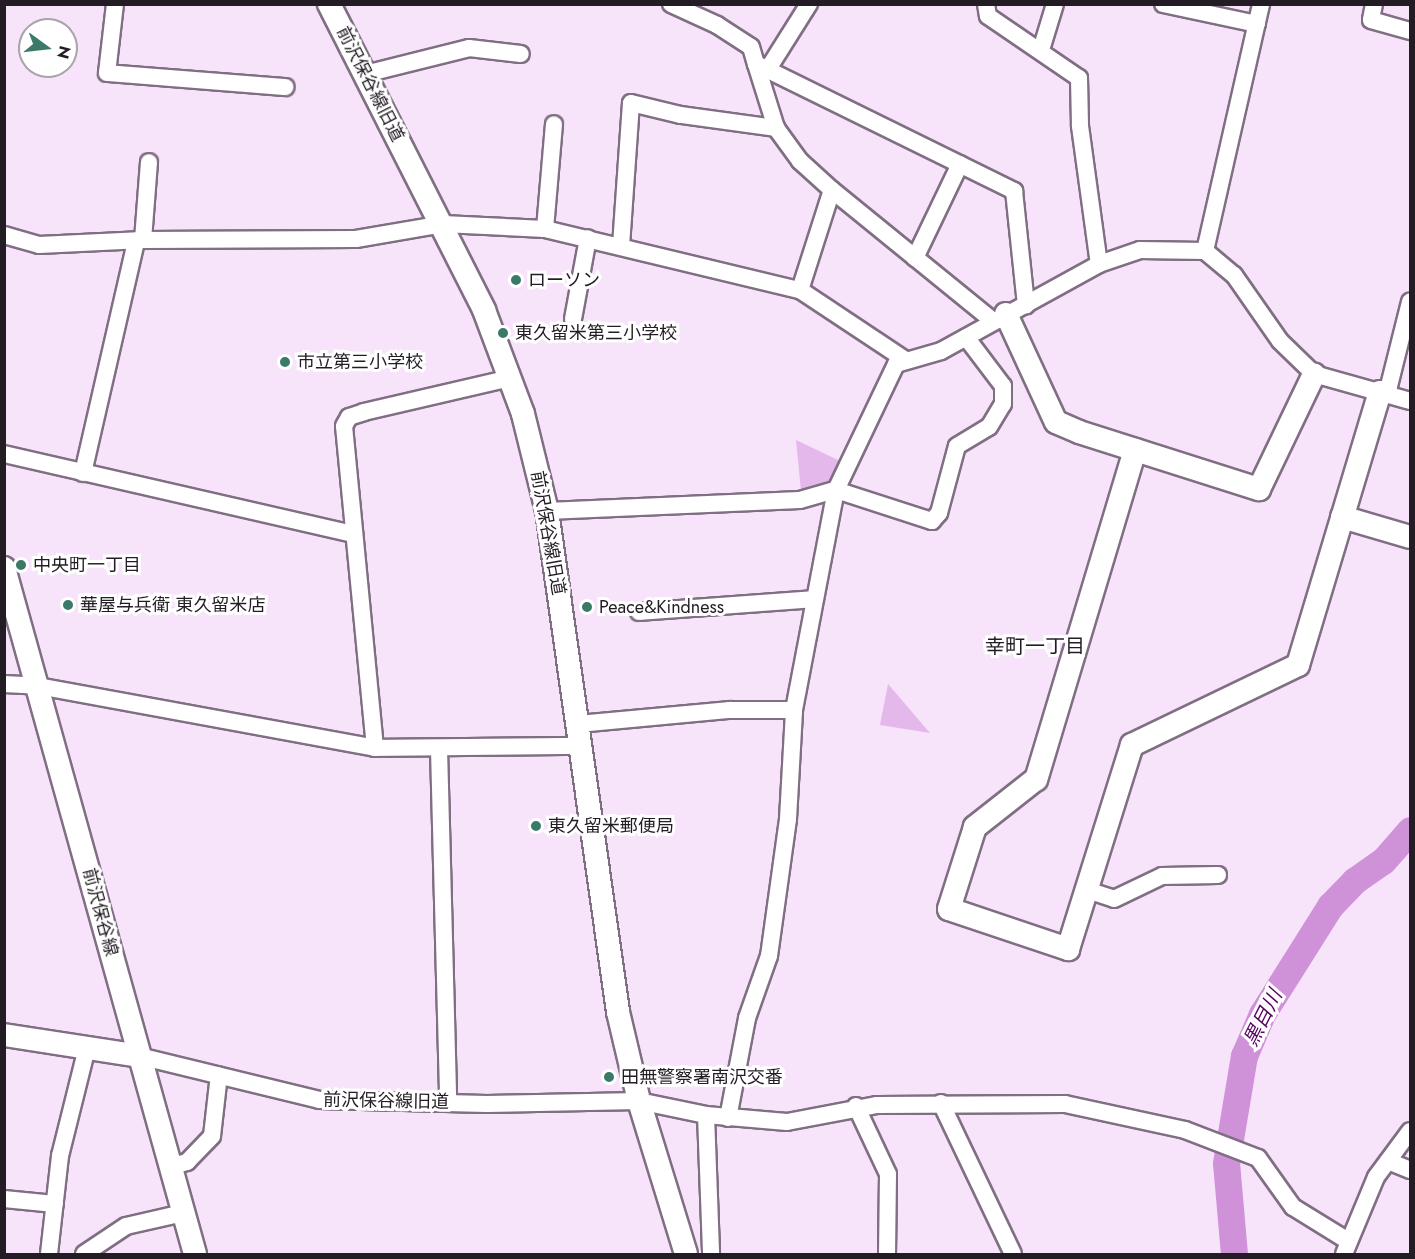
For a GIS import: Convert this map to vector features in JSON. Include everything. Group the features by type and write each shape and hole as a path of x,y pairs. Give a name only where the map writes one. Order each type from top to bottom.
{"street":[{"path":"115,4 107,73 285,87"},
{"name":"前沢保谷線旧道","path":"329,4 443,224 484,310 510,378 547,511 618,1011 639,1101 686,1254"},
{"path":"671,4 717,25 751,47 762,67 776,128 800,161 915,258 1008,313"},
{"path":"762,67 809,4"},
{"path":"986,4 988,16 1079,78 1080,126 1099,264"},
{"path":"1041,50 1055,4"},
{"path":"1163,4 1257,24"},
{"path":"1205,250 1261,4"},
{"path":"1374,4 1371,20 1410,31"},
{"path":"365,74 469,48 521,54"},
{"path":"762,67 1014,190 1008,313 1056,422 1135,450 1259,489 1314,374"},
{"path":"621,246 632,103 681,115 776,128"},
{"path":"545,229 554,124"},
{"path":"83,473 139,241 149,162"},
{"path":"915,258 960,164"},
{"path":"800,290 832,190"},
{"path":"4,235 39,245 139,241 356,239 443,224 545,229 800,290 904,359 916,361 966,337 1099,264 1140,250 1205,250 1234,275 1280,341 1314,374 1410,401"},
{"path":"573,319 588,238"},
{"path":"1135,450 1036,779 975,827 949,909 1068,949 1132,745 1298,665 1380,392 1389,386 1410,302"},
{"path":"547,511 800,500 836,490 932,521 939,513 957,446 989,427 1003,404 1003,386 966,337"},
{"path":"728,1118 747,1018 769,956 788,819 794,711 836,490 892,370 904,359"},
{"path":"375,748 344,426 349,417 510,378"},
{"path":"4,454 354,534"},
{"path":"1342,517 1410,537"},
{"name":"前沢保谷線","path":"4,568 139,1056 173,1166 195,1254"},
{"path":"639,612 815,599"},
{"path":"4,684 38,686 375,748 581,746"},
{"path":"578,724 730,710 794,711"},
{"path":"439,749 448,1103"},
{"path":"1087,890 1114,899 1162,876 1218,875"},
{"path":"4,1035 139,1056"},
{"path":"49,1254 66,1128 87,1048"},
{"name":"前沢保谷線旧道","path":"139,1056 304,1099 448,1103 639,1101"},
{"path":"173,1166 187,1162 212,1136 219,1075"},
{"path":"639,1101 706,1115 787,1122 856,1107 941,1103 1065,1104 1129,1116 1206,1138 1258,1158 1293,1207 1346,1248 1368,1193 1410,1131"},
{"path":"941,1103 1013,1254"},
{"path":"856,1107 888,1174 887,1254"},
{"path":"706,1115 711,1254"},
{"path":"1388,1161 1410,1170"},
{"path":"4,1199 55,1204"},
{"path":"84,1254 126,1226 183,1213"}],"shaded area":[{"path":"796,440 840,461 832,479 820,487 801,491"},
{"path":"888,684 930,733 880,725"}],"waterway":[{"name":"黒目川","path":"1234,1254 1226,1163 1244,1056 1262,1014 1330,906 1354,881 1383,861 1410,830"}],"place":[{"name":"ローソン","path":"516,280"},
{"name":"東久留米第三小学校","path":"503,333"},
{"name":"市立第三小学校","path":"285,362"},
{"name":"中央町一丁目","path":"21,565"},
{"name":"華屋与兵衛 東久留米店","path":"68,605"},
{"name":"Peace&Kindness","path":"587,607"},
{"name":"東久留米郵便局","path":"536,826"},
{"name":"田無警察署南沢交番","path":"609,1077"}],"district":[{"name":"幸町一丁目","path":"1035,646"}]}
